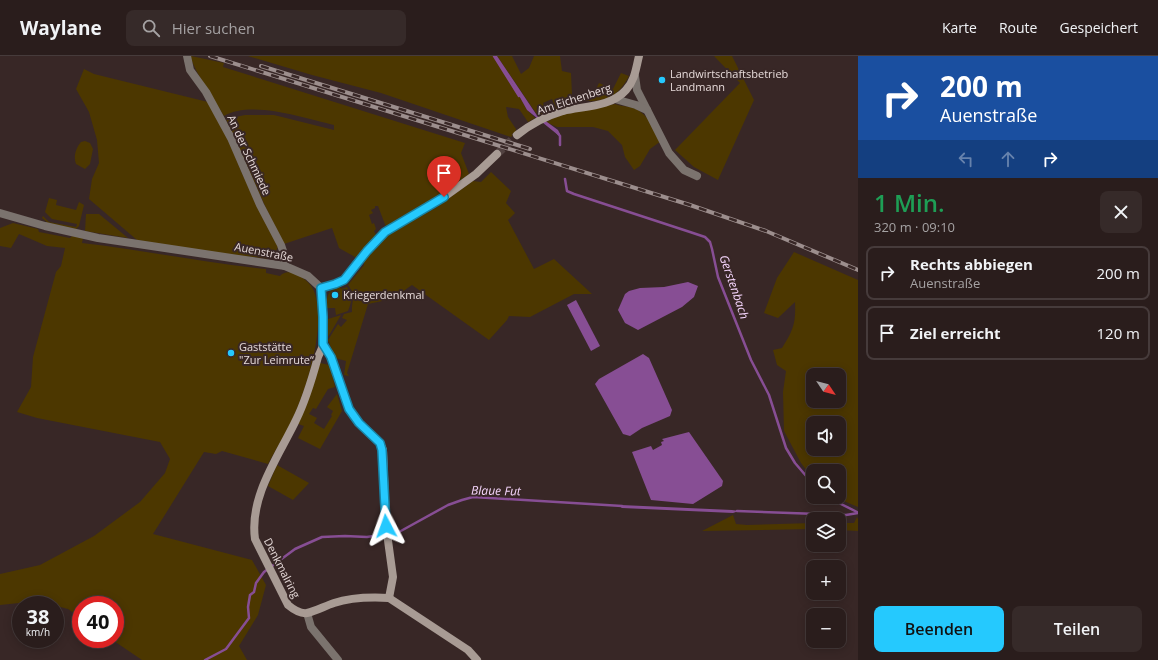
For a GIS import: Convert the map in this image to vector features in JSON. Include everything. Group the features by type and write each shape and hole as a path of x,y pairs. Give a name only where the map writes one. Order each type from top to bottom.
{"street":[{"name":"An der Schmiede","path":"187,56 190,70 206,92 231,138 260,205 281,245 286,257 285,266"},
{"name":"Am Eichenberg","path":"517,135 547,117 615,99 626,90 635,76 639,56"},
{"path":"635,76 637,90 669,153 684,170 697,176"},
{"path":"615,99 647,110"},
{"path":"321,288 344,280 367,251 385,232 444,197 476,174 497,154"},
{"name":"Auenstraße","path":"0,213 45,226 98,238 285,266 308,276 321,288"},
{"name":"Denkmalring","path":"307,613 296,612 288,605 255,539 254,529 260,495 274,462 301,410 323,344 321,288"},
{"name":"Denkmalring","path":"323,344 331,357 349,409 359,423 380,443 382,450 386,526 393,577 389,598"},
{"path":"338,660 311,627 307,613 352,598 375,597 389,598 468,650 477,660"}],"shaded area":[{"path":"191,56 224,63 223,67 465,143 461,153 469,174 433,200 386,227 378,206 375,206 375,208 371,210 373,213 369,215 372,224 374,223 376,229 374,231 376,235 356,259 339,248 332,228 284,244 226,119 245,115 274,115 334,130 334,125 293,115 263,110 235,112 224,116 199,76"},
{"path":"248,56 494,56 512,83 527,110 535,118 528,122 519,109 506,107 508,117 516,129 515,133 511,137 381,93"},
{"path":"494,56 497,56 536,114 558,130 560,134 558,135 527,110 512,83"},
{"path":"497,56 512,56 521,74 529,68 534,56 560,56 562,71 571,73 573,105 558,110 556,109 552,99 543,103 546,109 543,110 544,112 547,111 549,113 543,113 538,116"},
{"path":"714,56 732,56 754,100 718,180 694,167 675,150 740,83"},
{"path":"84,69 94,74 208,102 227,136 241,171 278,247 272,259 217,253 137,240 89,199 92,179 99,163 97,140 89,112 76,89"},
{"path":"621,73 629,76 621,89 614,95 600,100 584,100 582,93 595,91 599,83 613,89"},
{"path":"615,104 630,107 641,112 649,121 661,141 650,149 640,166 634,170 625,157 622,145 608,131 593,127 557,127 546,122 551,120 550,119 565,114"},
{"path":"85,141 90,143 93,149 90,164 85,169 76,164 75,158 78,147 81,142"},
{"path":"491,172 511,191 506,203 515,213 508,220 534,269 554,259 592,294 574,294 530,317 509,316 489,340 412,285 392,299 368,304 347,373 349,376 344,375 346,361 335,358 328,340 338,324 341,327 347,320 342,318 344,314 352,312 353,296 348,285 364,265 364,261 390,232 434,209 473,181 481,182"},
{"path":"49,198 57,200 56,205 76,210 79,202 84,205 79,226 76,229 48,223 42,218 43,216 49,222 76,227 77,224 52,219 45,212"},
{"path":"86,214 99,214 128,238 85,231"},
{"path":"13,223 38,229 39,232 70,238 72,236 83,238 82,243 266,269 266,273 280,276 287,272 302,278 313,288 318,307 318,323 317,339 309,374 293,418 268,464 222,451 216,454 204,452 153,534 252,560 266,585 258,615 239,646 247,660 142,660 124,648 124,596 72,596 72,612 64,608 64,596 12,596 12,604 0,605 0,574 40,565 94,536 140,502 165,473 170,459 160,442 37,418 17,412 31,387 33,357 56,272 61,266 65,248 47,246 19,234 11,248 0,246 0,228"},
{"path":"794,252 858,280 858,507 846,502 846,464 806,464 806,470 784,431 783,392 786,371 777,365 773,350 782,348 789,336 795,316 795,302 778,318 764,313 777,278"},
{"path":"688,282 698,286 694,297 682,307 638,330 625,323 618,310 625,294 629,291 640,288 664,287"},
{"path":"340,286 341,289 347,287 351,296 351,301 348,311 336,315 335,308 327,308 327,300 330,292"},
{"path":"576,300 600,346 591,351 567,305"},
{"path":"341,315 328,337 328,319"},
{"path":"643,354 649,358 672,410 670,416 642,428 630,436 623,434 595,384 599,379"},
{"path":"320,363 330,365 335,387 328,389 316,409 313,408 309,414 317,418 314,423 324,429 332,416 333,411 327,407 337,394 342,411 320,449 298,438 304,426 298,424"},
{"path":"689,432 723,481 722,486 693,504 651,500 632,452 651,446 653,450 662,445 661,442 664,441 662,439"},
{"path":"277,465 309,483 293,500 268,486"},
{"path":"619,506 739,511 733,513 622,508"},
{"path":"733,515 736,524 806,523 806,529 702,531"},
{"path":"857,517 858,531 846,530 846,523 854,523"}],"waterway":[{"name":"Gerstenbach","path":"494,56 519,96"},
{"name":"Gerstenbach","path":"557,132 560,136 560,145"},
{"name":"Gerstenbach","path":"565,179 567,191 705,237 710,242 718,277 751,360 769,395 786,448 795,463 806,476"},
{"name":"Blaue Fut","path":"205,660 226,649 249,618 248,607 250,595 254,592 256,583 264,572 295,549 322,537 367,537 399,532 448,505 473,497 622,506"},
{"name":"Gerstenbach","path":"841,504 857,512"},
{"name":"Blaue Fut","path":"737,511 846,515 858,513"}],"tunnel":[{"path":"497,154 517,135"}],"railway":[{"path":"210,56 690,205 766,231 858,270"},
{"path":"261,66 530,149"}],"place":[{"name":"Landwirtschaftsbetrieb Landmann","path":"662,80"},
{"name":"Kriegerdenkmal","path":"335,295"},
{"name":"Gaststätte \"Zur Leimrute“","path":"231,353"}],"route":[{"path":"386,526 382,450 380,443 359,423 349,409 342,392 335,367 323,344 321,288 344,280 367,251 385,232 444,197"}]}
